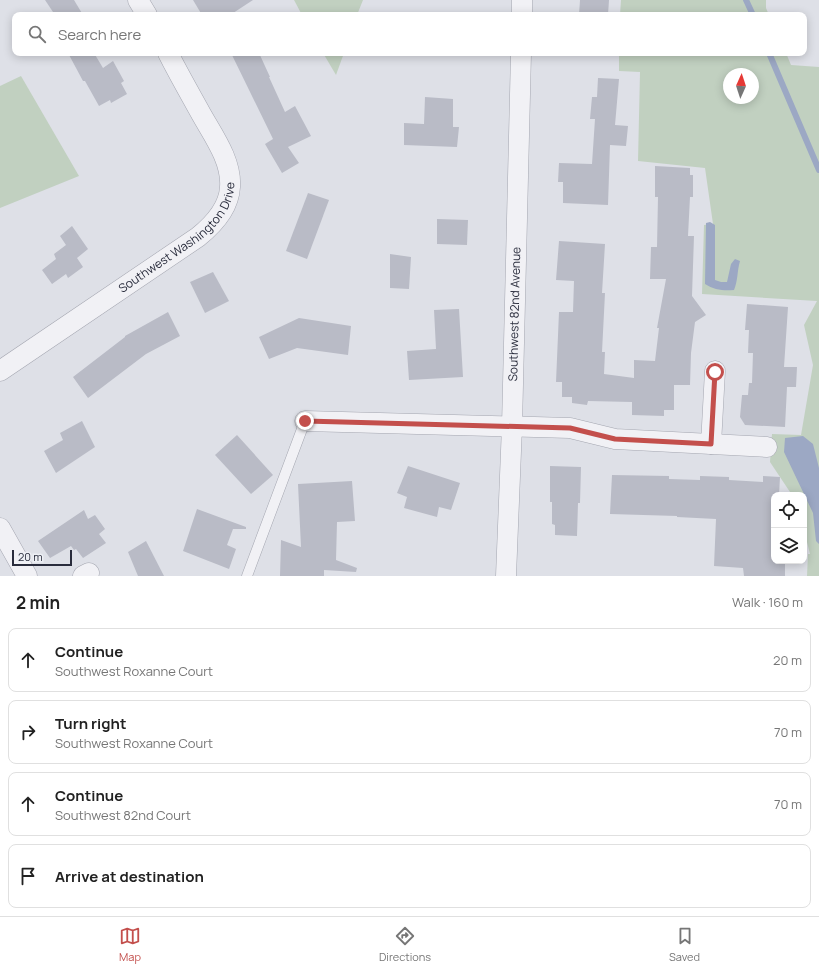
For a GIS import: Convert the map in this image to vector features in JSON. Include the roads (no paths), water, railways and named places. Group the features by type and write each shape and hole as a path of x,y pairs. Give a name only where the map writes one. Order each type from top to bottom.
{"street":[{"path":"138,0 145,12"},
{"path":"522,0 522,12"},
{"name":"Southwest Washington Drive","path":"0,370 198,237 208,229 225,205 229,192 230,178 221,149 170,56"},
{"name":"Southwest 82nd Avenue","path":"506,576 512,426 521,56"},
{"path":"711,444 715,370"},
{"path":"305,421 570,428 615,439 767,447"},
{"path":"0,528 27,576"}],"lane":[{"path":"247,576 305,421"}],"water":[{"path":"710,222 715,225 715,280 727,282 731,264 735,259 740,261 734,290 719,290 705,284 706,223"},
{"path":"803,436 813,444 819,468 819,544 816,541 813,513 807,500 807,492 803,492 784,452 785,438"}],"waterway":[{"path":"746,0 752,12"},
{"path":"770,56 819,170"}]}
